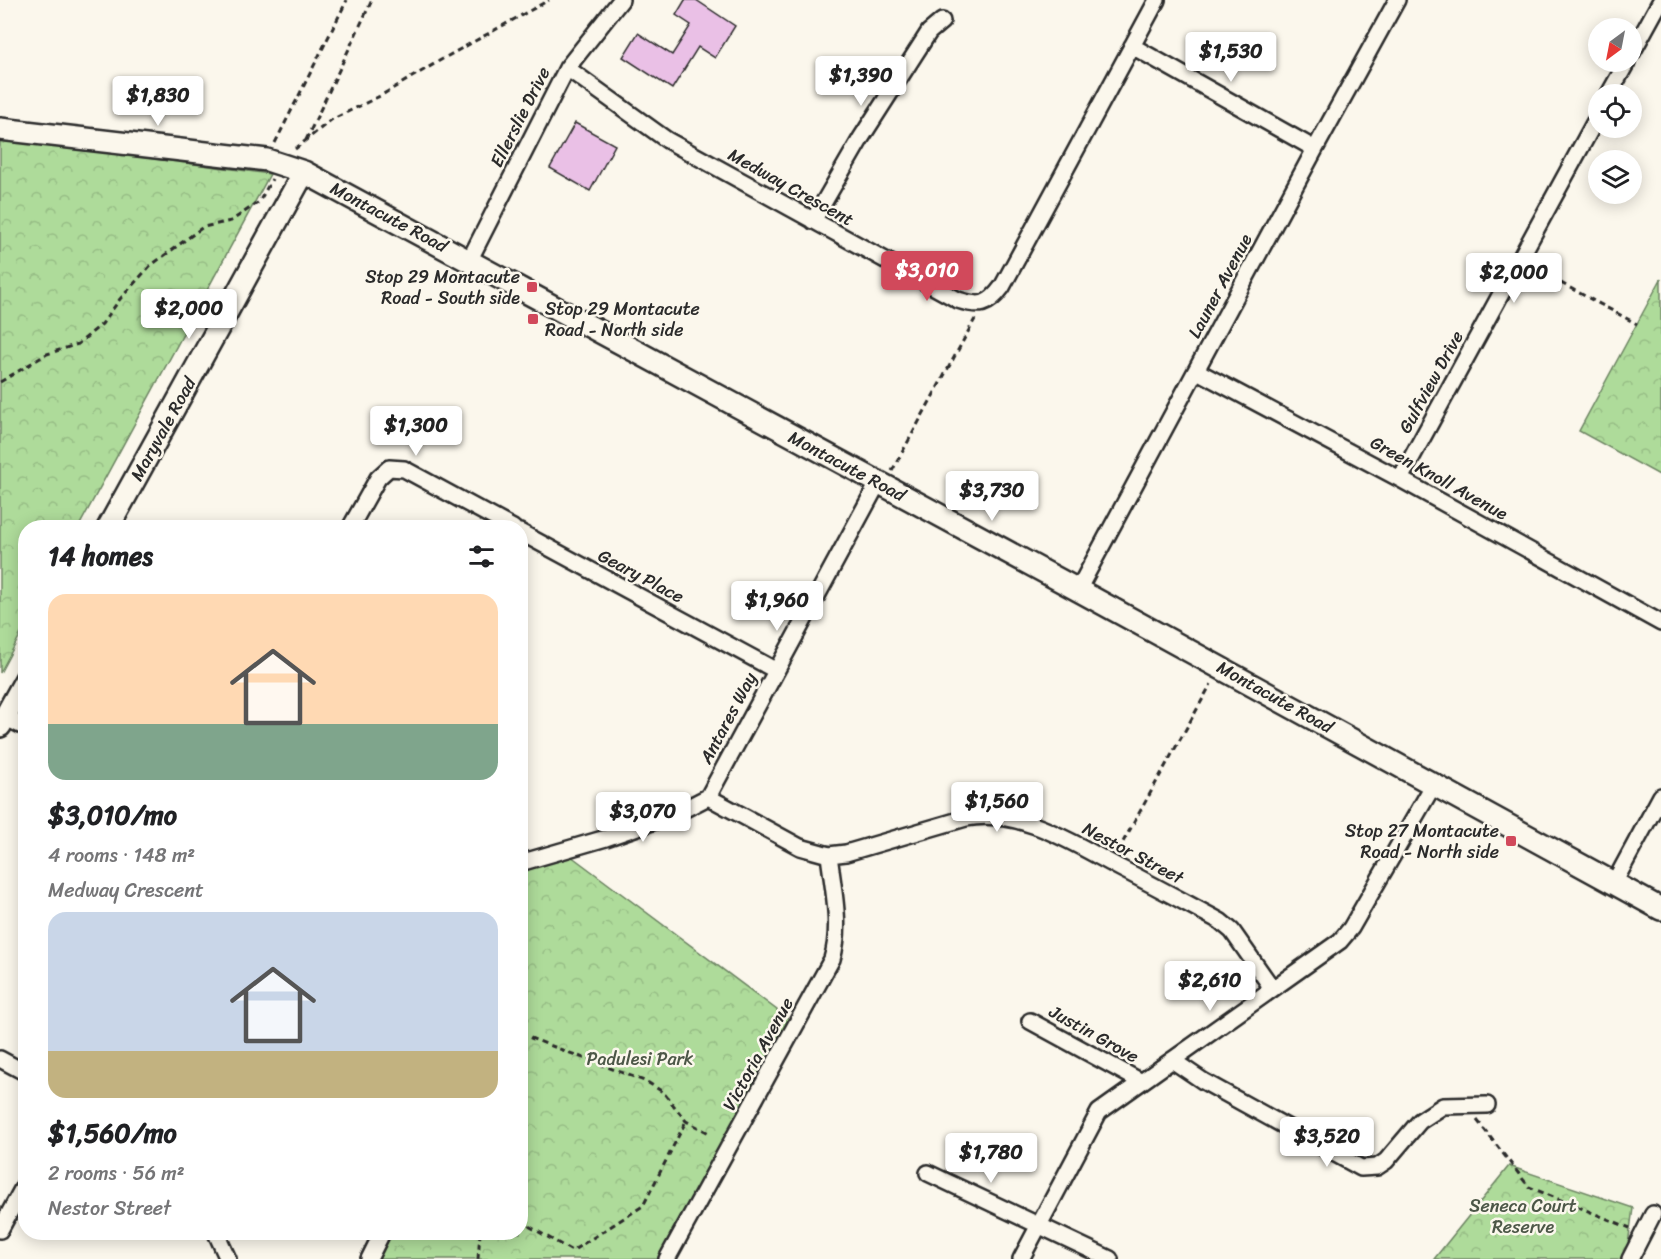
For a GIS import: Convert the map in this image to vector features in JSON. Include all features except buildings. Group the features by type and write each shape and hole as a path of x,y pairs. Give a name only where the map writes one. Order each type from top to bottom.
{"main road":[{"name":"Montacute Road","path":"0,129 272,161 304,172 1078,590 1661,909"},
{"name":"Maryvale Road","path":"112,520 304,172"},
{"path":"2,721 18,693"}],"street":[{"name":"Ellerslie Drive","path":"469,261 567,68 621,0"},
{"path":"983,304 992,299 1002,287 1157,0"},
{"name":"Launer Avenue","path":"1078,590 1397,0"},
{"path":"1642,34 1659,1"},
{"path":"813,221 861,138 929,32 942,21"},
{"path":"1132,46 1315,149"},
{"name":"Medway Crescent","path":"567,68 667,140 958,300 971,304 983,304"},
{"name":"Gulfview Drive","path":"1400,479 1588,134"},
{"name":"Green Knoll Avenue","path":"1197,371 1400,479 1661,623"},
{"path":"354,520 378,478 389,468 404,469 498,520"},
{"name":"Antares Way","path":"708,797 775,670 881,485"},
{"name":"Geary Place","path":"528,536 775,670"},
{"path":"2,721 18,726"},
{"path":"1021,1259 1099,1112 1272,987 1340,941 1351,928 1434,784"},
{"path":"1614,883 1661,796"},
{"path":"528,860 606,838 675,814 708,797"},
{"name":"Nestor Street","path":"708,797 800,847 829,855 846,853 966,818 993,816 1053,832 1220,921 1232,931 1272,987"},
{"name":"Victoria Avenue","path":"667,1259 832,959 837,943 837,928 829,855"},
{"name":"Justin Grove","path":"1030,1021 1140,1081"},
{"path":"0,1059 18,1069"},
{"path":"1172,1060 1203,1081 1361,1168 1377,1167 1386,1161 1420,1121 1443,1107 1487,1105"},
{"path":"928,1173 1110,1259"},
{"path":"0,1230 18,1197"},
{"path":"1630,1259 1653,1214"},
{"path":"219,1240 228,1259"},
{"path":"369,1259 378,1240"}],"path":[{"path":"0,382 47,354 78,344 102,324 120,299 150,266 203,227 231,221 259,202 270,184 272,161 347,0"},
{"path":"306,140 372,0"},
{"path":"272,161 306,140 331,120 380,96 549,0"},
{"path":"1519,261 1637,324"},
{"path":"881,485 983,304"},
{"path":"1111,863 1213,681"},
{"path":"528,1037 647,1082 663,1092 686,1121 711,1134"},
{"path":"1466,1106 1529,1187 1643,1233"},
{"path":"528,1226 572,1251 643,1206 686,1121"},
{"path":"478,1259 479,1240"}],"green space":[{"path":"0,139 270,174 82,520 18,520 18,639 0,673"},
{"path":"1661,279 1661,476 1579,431"},
{"name":"Padulesi Park","path":"563,850 797,1025 667,1259 369,1259 378,1240 528,1240 528,861"},
{"name":"Seneca Court Reserve","path":"1509,1166 1633,1208 1626,1259 1434,1259"}],"place":[{"name":"Stop 29 Montacute Road - South side","path":"532,287"},
{"name":"Stop 29 Montacute Road - North side","path":"533,319"},
{"name":"Stop 27 Montacute Road - North side","path":"1511,841"}]}
